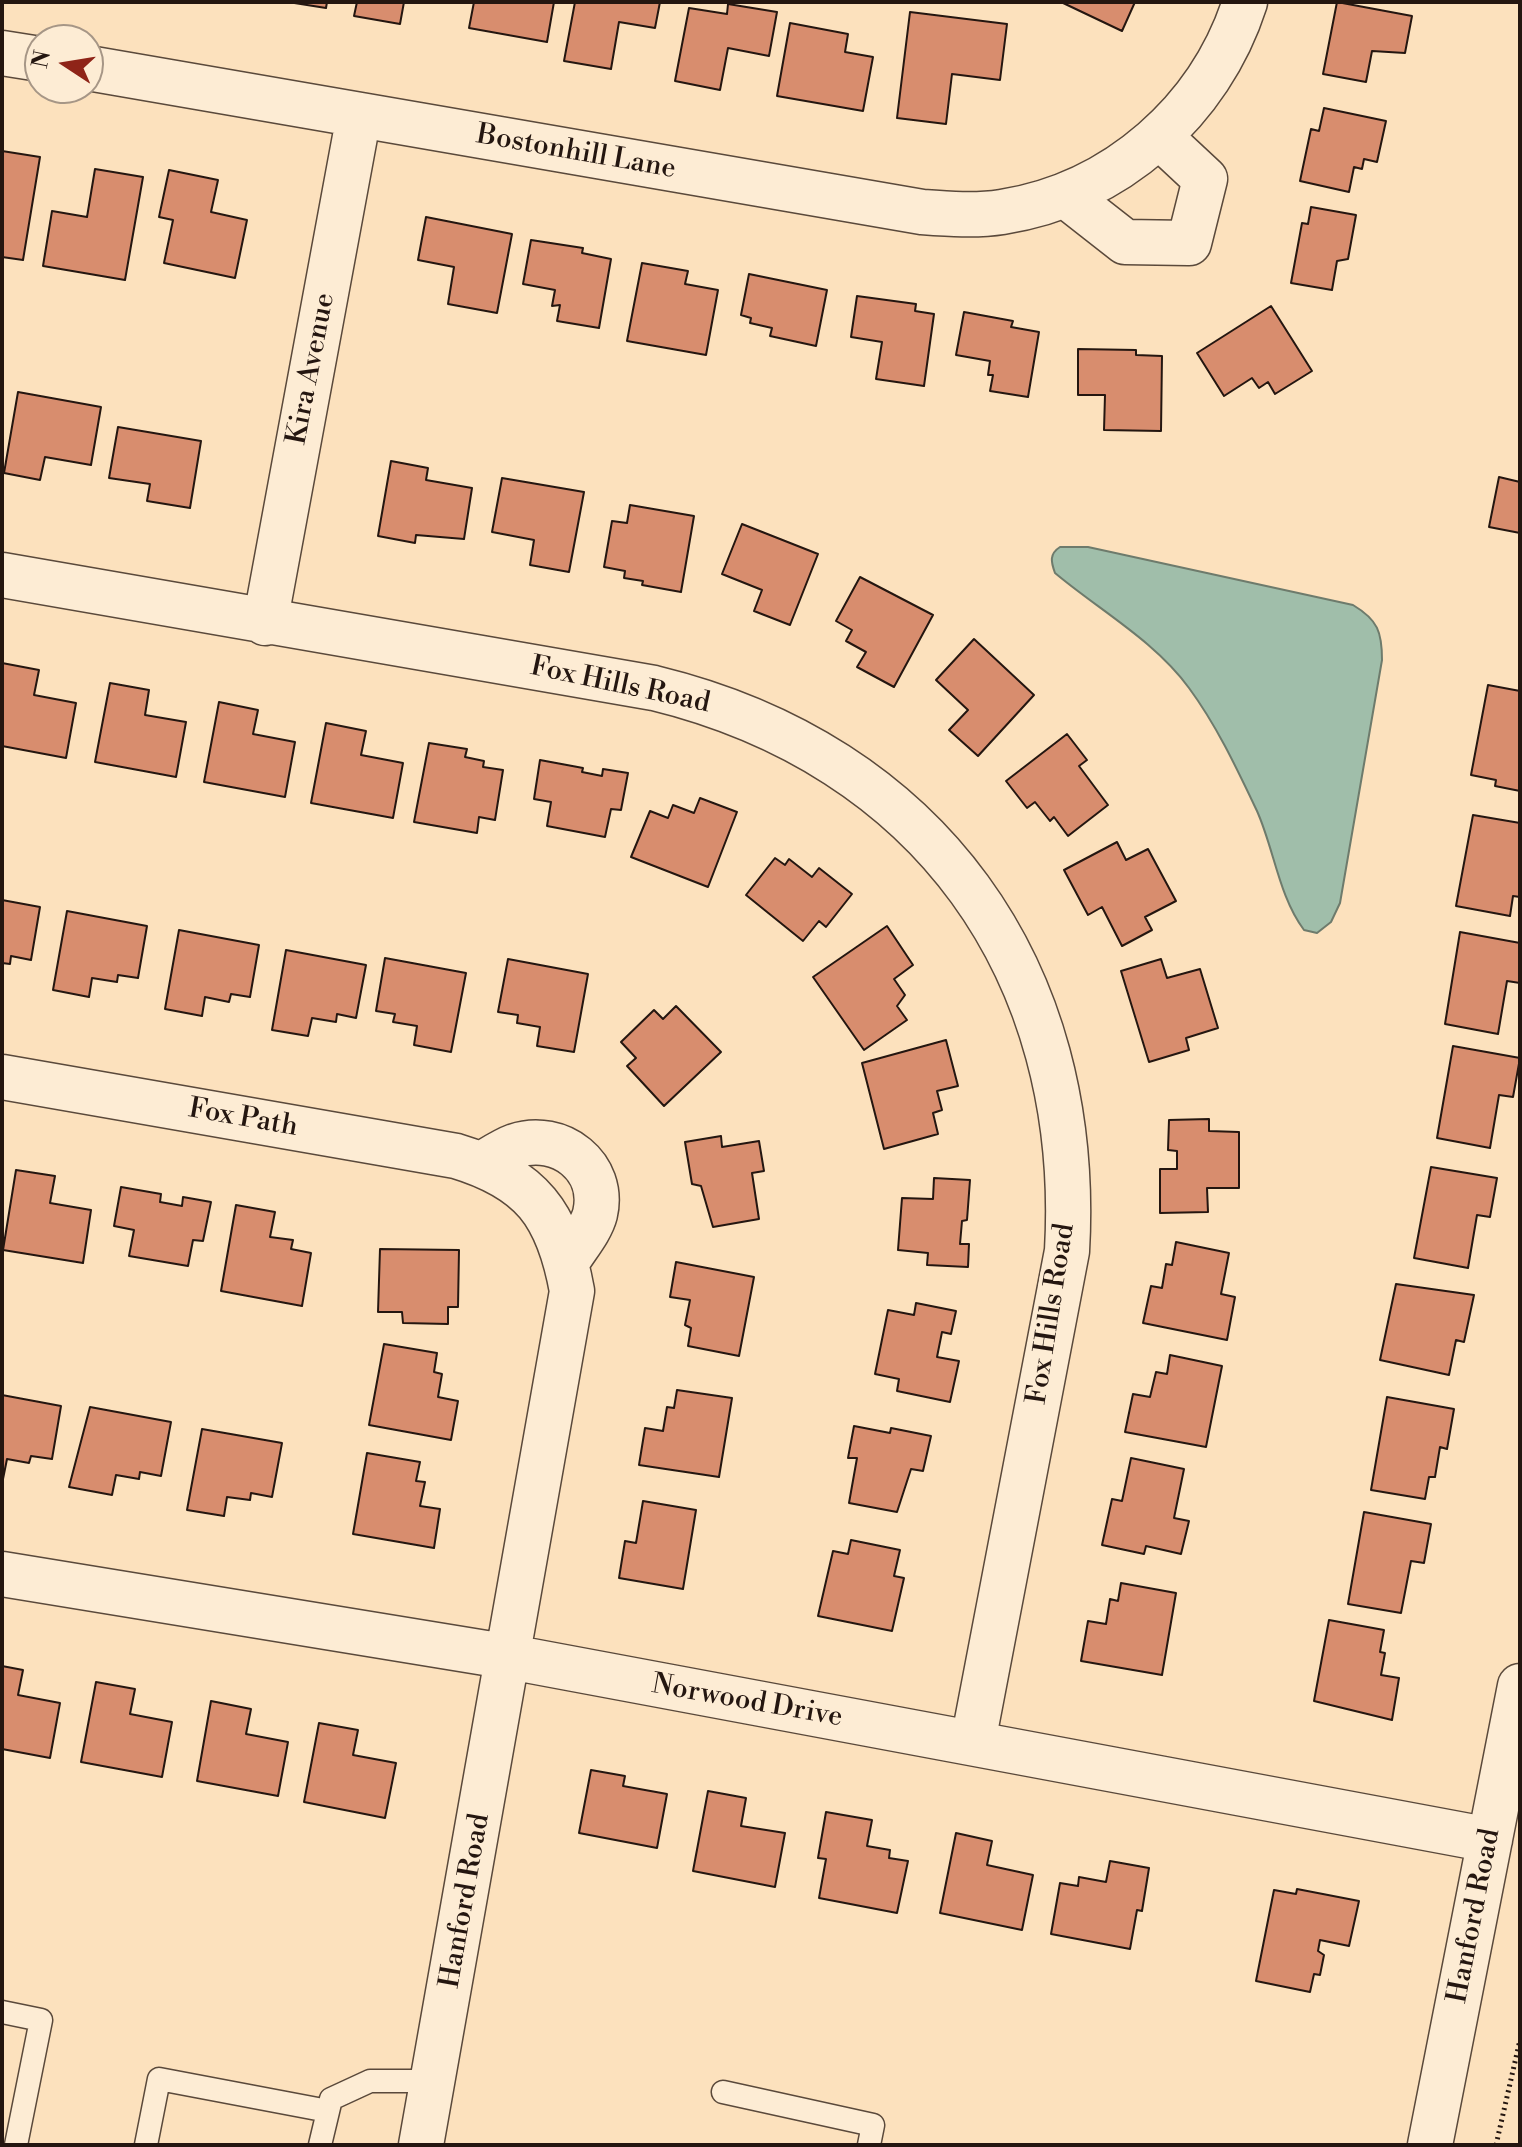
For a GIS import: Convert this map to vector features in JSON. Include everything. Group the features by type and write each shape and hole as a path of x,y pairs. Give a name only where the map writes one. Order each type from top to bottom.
{"street":[{"name":"Bostonhill Lane","path":"104,71 922,212 1003,212 1065,195 1126,163 1160,137 1188,107 1223,56 1245,2"},
{"path":"2,53 24,56"},
{"name":"Kira Avenue","path":"265,623 359,115"},
{"path":"1065,195 1125,242 1189,243 1205,179 1160,137"},
{"name":"Fox Hills Road","path":"2,575 654,688 699,699 757,720 825,755 887,800 941,853 995,927 1030,996 1054,1068 1065,1129 1069,1205 1067,1251 973,1742"},
{"name":"Fox Path","path":"2,1077 456,1156 482,1164 518,1184 541,1205 559,1236 572,1291 510,1657"},
{"path":"482,1164 514,1146 554,1144 578,1157 589,1168 597,1196 595,1217 567,1262"},
{"name":"Norwood Drive","path":"2,1574 510,1657 1490,1840"},
{"name":"Hanford Road","path":"421,2145 510,1657"},
{"name":"Hanford Road","path":"1430,2145 1520,1686"}],"lane":[{"path":"2,2012 41,2020 16,2145"},
{"path":"146,2145 159,2079 328,2111"},
{"path":"320,2145 331,2099 370,2081 433,2081"},
{"path":"723,2092 873,2125 869,2145"}],"path":[{"path":"1496,2145 1520,2040"}],"shaded area":[{"path":"1060,547 1088,547 1353,605 1368,616 1377,628 1382,660 1340,903 1331,922 1317,933 1304,930 1288,903 1257,811 1209,717 1160,655 1055,573 1052,558"}],"building":[{"path":"288,2 327,2 326,8"},
{"path":"357,2 404,2 400,24 354,16"},
{"path":"474,2 554,2 547,42 469,28"},
{"path":"575,2 660,2 655,28 619,22 611,69 564,61"},
{"path":"1061,2 1135,2 1122,31"},
{"path":"1337,2 1412,16 1405,53 1372,51 1366,82 1323,74"},
{"path":"728,4 777,12 769,56 728,48 720,90 675,81 689,8 727,14"},
{"path":"910,12 1007,24 1000,80 952,74 946,124 897,118"},
{"path":"790,23 848,34 845,52 873,57 863,111 777,96"},
{"path":"1324,108 1386,121 1377,162 1364,159 1362,169 1354,167 1349,192 1300,181 1311,129 1319,131"},
{"path":"2,151 40,157 23,260 2,257"},
{"path":"95,169 143,177 125,280 43,266 52,211 87,217"},
{"path":"169,170 218,180 211,212 247,220 235,278 164,263 173,220 159,217"},
{"path":"1311,207 1356,215 1348,259 1337,261 1332,290 1291,283 1302,223 1308,224"},
{"path":"426,217 512,234 497,313 448,304 454,267 418,260"},
{"path":"531,240 583,248 582,253 611,259 599,328 557,321 560,305 552,306 555,290 523,284"},
{"path":"642,263 688,271 685,284 718,290 706,355 627,341"},
{"path":"749,274 827,290 816,346 770,336 772,328 750,323 751,318 741,315"},
{"path":"857,296 916,304 915,311 934,314 924,386 876,379 882,342 851,337"},
{"path":"1271,306 1312,371 1275,394 1268,382 1259,388 1252,378 1224,396 1197,353"},
{"path":"964,312 1013,321 1011,327 1039,332 1028,397 990,391 993,375 988,375 990,361 956,355"},
{"path":"1078,349 1136,350 1136,355 1162,356 1161,431 1104,430 1105,395 1078,395"},
{"path":"18,392 101,407 91,465 45,457 40,480 4,473"},
{"path":"118,427 201,441 190,508 147,501 150,484 109,478"},
{"path":"391,461 428,468 426,480 472,488 464,539 416,535 415,543 378,536"},
{"path":"1499,477 1520,482 1520,533 1489,527"},
{"path":"502,478 584,492 569,572 530,565 534,540 492,532"},
{"path":"630,505 694,516 681,592 642,585 643,581 624,578 625,571 604,567 612,521 627,523"},
{"path":"742,524 818,554 790,625 754,611 762,590 722,574"},
{"path":"860,577 933,615 894,687 857,667 866,652 846,641 852,630 836,621"},
{"path":"974,639 1034,695 978,756 949,730 968,710 936,680"},
{"path":"2,663 39,670 34,695 76,703 66,758 2,746"},
{"path":"110,683 149,690 145,715 186,722 176,777 95,762"},
{"path":"1488,685 1520,691 1520,791 1495,786 1496,780 1471,775"},
{"path":"219,702 258,710 253,734 295,742 285,797 204,782"},
{"path":"326,723 366,731 361,755 403,763 393,818 311,803"},
{"path":"1067,734 1087,760 1079,766 1108,805 1068,836 1054,817 1050,821 1035,802 1027,808 1006,781"},
{"path":"429,743 467,749 465,757 484,761 483,767 503,770 495,820 479,817 477,833 414,822"},
{"path":"540,760 583,768 582,772 602,776 603,769 628,773 621,810 611,809 605,837 547,826 551,802 534,799"},
{"path":"700,798 737,812 708,887 631,857 650,811 668,818 673,805 694,813"},
{"path":"1473,815 1520,823 1520,897 1513,896 1510,916 1456,906"},
{"path":"1117,842 1126,860 1148,849 1176,901 1145,917 1152,930 1122,946 1102,907 1088,915 1064,870"},
{"path":"775,858 785,865 789,859 812,877 819,868 852,894 826,927 819,921 803,941 746,895"},
{"path":"2,900 40,907 31,960 11,956 10,964 2,963"},
{"path":"67,911 147,926 138,978 118,975 117,982 92,978 89,997 53,990"},
{"path":"887,926 913,965 894,979 905,995 897,1006 907,1020 864,1050 813,977"},
{"path":"179,930 259,945 250,997 231,994 229,1002 205,997 202,1016 165,1009"},
{"path":"1460,932 1520,943 1520,983 1507,981 1498,1034 1445,1024"},
{"path":"286,950 366,965 356,1018 337,1014 336,1022 312,1018 308,1036 272,1030"},
{"path":"385,958 466,973 451,1052 414,1045 417,1026 393,1022 395,1014 376,1011"},
{"path":"508,959 588,974 574,1052 537,1046 540,1027 517,1023 518,1015 498,1012"},
{"path":"1161,959 1167,978 1200,969 1218,1028 1186,1038 1189,1050 1149,1062 1121,971"},
{"path":"676,1006 721,1052 664,1106 627,1066 636,1058 621,1042 654,1010 663,1019"},
{"path":"946,1040 958,1086 937,1091 942,1110 933,1113 938,1134 884,1149 862,1063"},
{"path":"1453,1046 1520,1058 1513,1097 1499,1095 1490,1148 1437,1138"},
{"path":"1209,1119 1209,1131 1239,1132 1239,1188 1207,1188 1208,1212 1160,1213 1160,1169 1177,1169 1177,1151 1168,1150 1169,1120"},
{"path":"721,1136 722,1147 759,1141 764,1171 752,1173 759,1219 713,1227 701,1186 692,1184 685,1142"},
{"path":"1431,1167 1497,1178 1490,1217 1477,1215 1468,1268 1414,1258"},
{"path":"16,1170 55,1176 50,1203 91,1210 83,1263 3,1250"},
{"path":"934,1178 970,1180 967,1220 962,1221 960,1244 969,1244 968,1267 927,1265 928,1253 898,1250 902,1198 933,1199"},
{"path":"121,1187 161,1194 160,1202 182,1206 183,1197 211,1202 203,1241 193,1240 188,1266 129,1256 134,1230 114,1226"},
{"path":"236,1205 275,1212 270,1237 293,1240 291,1249 311,1253 302,1306 221,1291"},
{"path":"1176,1242 1229,1253 1221,1294 1235,1297 1227,1340 1143,1323 1151,1286 1162,1288 1166,1264 1172,1265"},
{"path":"380,1249 459,1250 458,1307 448,1307 448,1324 403,1323 402,1312 378,1312"},
{"path":"676,1262 754,1277 739,1356 688,1346 691,1328 685,1325 690,1300 670,1297"},
{"path":"1396,1284 1474,1295 1464,1342 1456,1340 1449,1375 1380,1360"},
{"path":"916,1303 956,1311 951,1334 942,1332 937,1357 959,1361 950,1402 897,1391 899,1379 875,1374 888,1310 914,1315"},
{"path":"384,1344 437,1353 434,1372 442,1374 438,1397 458,1401 451,1440 369,1425"},
{"path":"1170,1355 1222,1366 1206,1447 1125,1432 1133,1394 1150,1397 1156,1372 1167,1374"},
{"path":"677,1390 732,1398 719,1477 639,1465 645,1428 663,1431 667,1407 674,1408"},
{"path":"2,1395 61,1406 52,1459 31,1456 29,1463 7,1459 3,1479"},
{"path":"1387,1397 1454,1409 1447,1449 1440,1447 1435,1477 1429,1477 1425,1499 1371,1490"},
{"path":"90,1407 171,1422 161,1476 140,1472 139,1479 116,1475 112,1495 69,1487"},
{"path":"854,1426 890,1433 891,1428 931,1436 923,1471 911,1469 897,1512 849,1503 857,1458 848,1458"},
{"path":"202,1429 282,1443 272,1497 251,1493 250,1500 227,1497 224,1516 187,1510"},
{"path":"367,1453 420,1462 416,1481 425,1482 420,1506 440,1509 434,1548 353,1534"},
{"path":"1131,1458 1184,1469 1174,1518 1189,1521 1181,1554 1146,1546 1144,1554 1102,1545 1112,1499 1122,1501"},
{"path":"643,1501 696,1510 683,1589 619,1578 625,1541 636,1543"},
{"path":"1364,1512 1431,1524 1424,1563 1411,1561 1401,1613 1348,1604"},
{"path":"851,1540 900,1550 894,1576 904,1578 892,1631 818,1616 833,1551 848,1554"},
{"path":"1121,1583 1176,1593 1162,1675 1081,1661 1088,1621 1106,1624 1110,1599 1118,1601"},
{"path":"1329,1620 1384,1630 1380,1652 1385,1653 1381,1675 1399,1678 1392,1720 1314,1701"},
{"path":"2,1666 23,1670 18,1695 60,1703 50,1758 2,1749"},
{"path":"96,1682 135,1689 130,1714 172,1722 162,1777 81,1762"},
{"path":"211,1701 251,1709 246,1734 288,1742 278,1796 197,1781"},
{"path":"319,1723 358,1730 353,1755 396,1763 385,1818 304,1802"},
{"path":"591,1770 625,1776 623,1786 667,1794 657,1848 579,1833"},
{"path":"708,1791 746,1798 741,1826 785,1833 775,1887 693,1871"},
{"path":"826,1812 872,1820 867,1846 890,1850 889,1858 908,1861 897,1913 819,1898 826,1859 818,1858"},
{"path":"956,1833 992,1841 987,1865 1033,1875 1022,1930 940,1913"},
{"path":"1110,1861 1149,1868 1142,1911 1137,1910 1130,1949 1051,1934 1060,1883 1078,1886 1079,1877 1106,1882"},
{"path":"1297,1889 1359,1901 1349,1946 1320,1940 1318,1951 1324,1955 1320,1975 1314,1974 1310,1992 1256,1981 1274,1890 1296,1894"}]}
